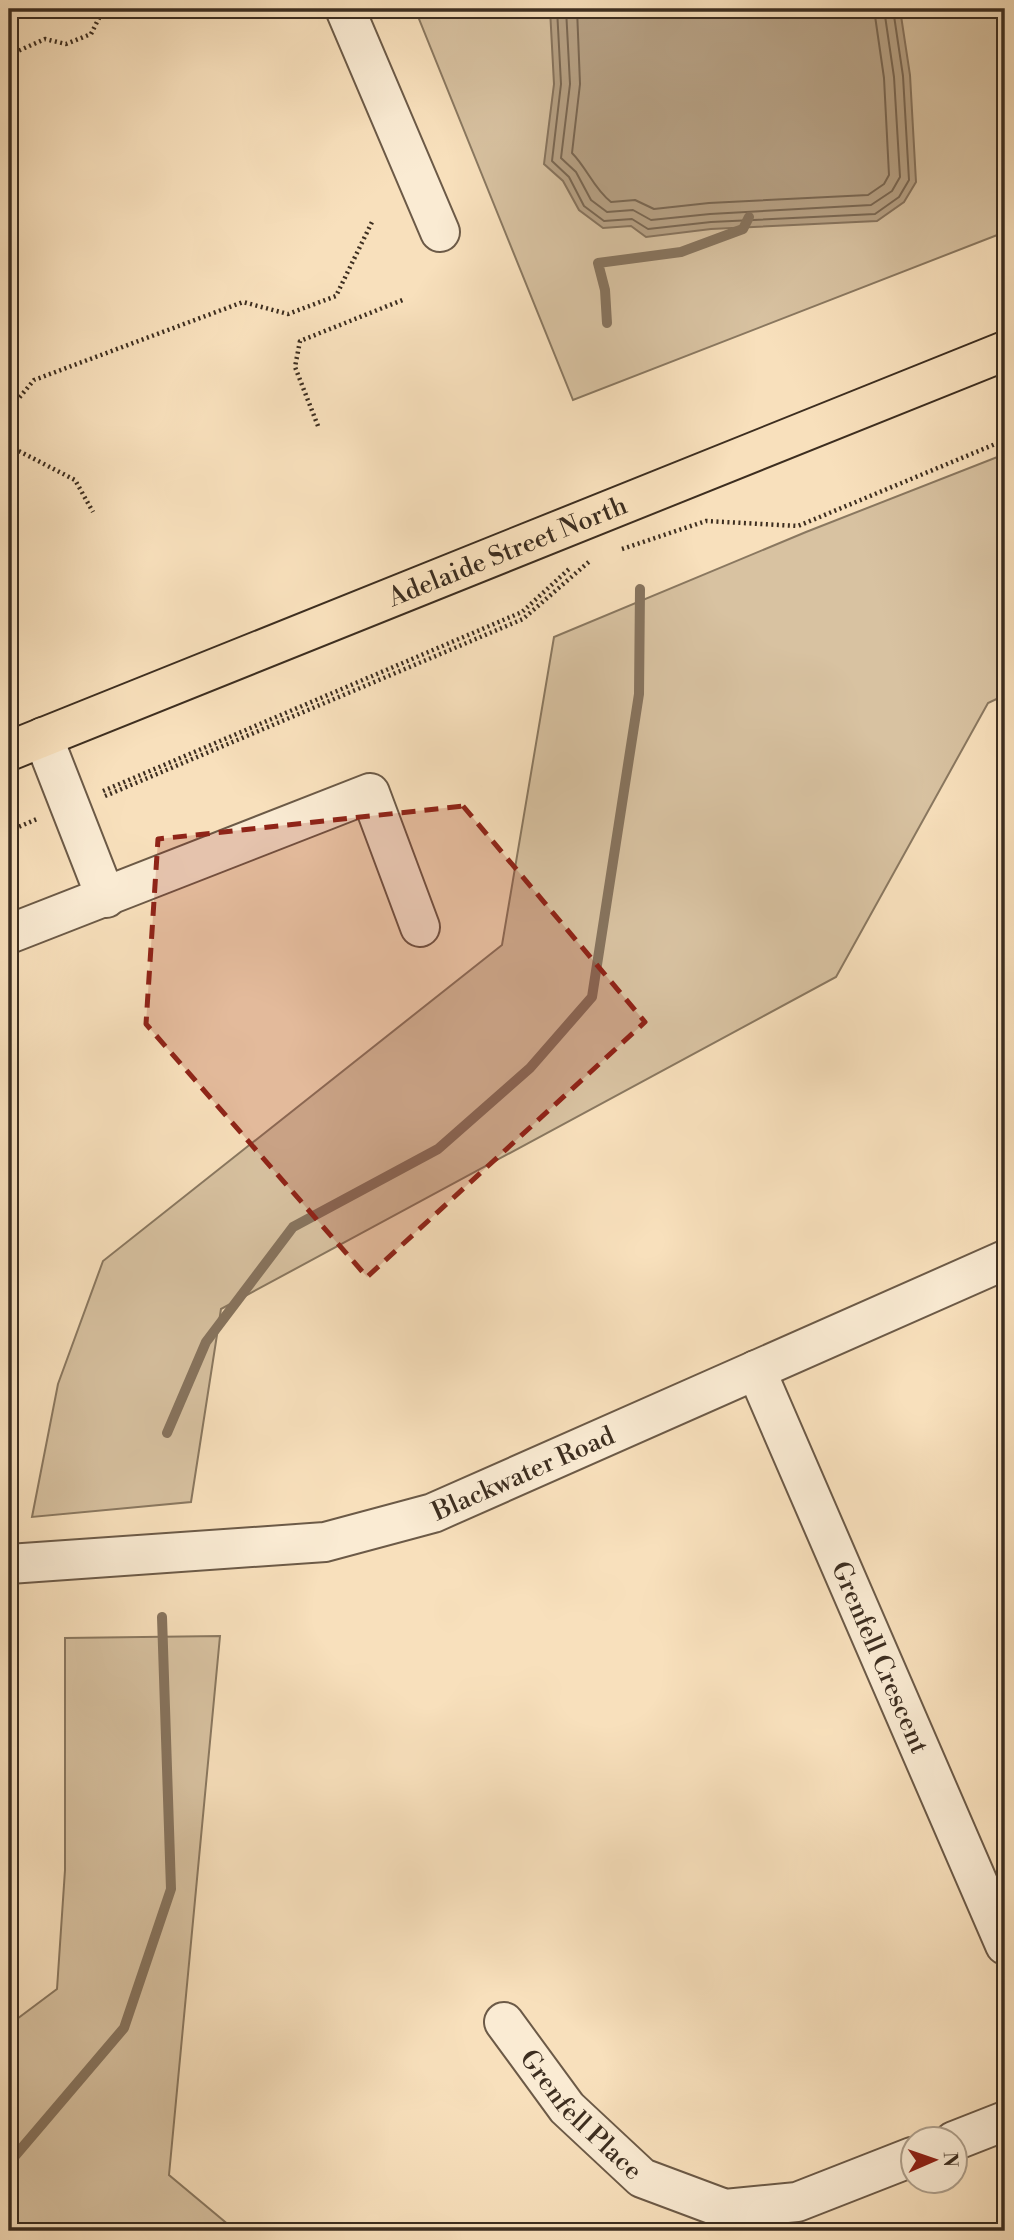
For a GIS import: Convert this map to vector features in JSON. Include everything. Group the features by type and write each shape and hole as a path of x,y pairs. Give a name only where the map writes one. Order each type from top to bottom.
{"main road":[{"name":"Adelaide Street North","path":"26,744 1005,351"}],"street":[{"path":"345,9 440,232"},
{"path":"26,744 70,808 106,898"},
{"path":"9,934 370,793 421,927"},
{"name":"Blackwater Road","path":"9,1564 201,1553 339,1539 433,1513 1005,1260"},
{"name":"Grenfell Crescent","path":"756,1370 1005,1945"},
{"name":"Grenfell Place","path":"504,2022 568,2108 642,2178 725,2209 797,2202 898,2162"},
{"path":"968,2136 1005,2121"}],"path":[{"path":"9,55 45,39 66,44 91,34 101,14 115,9"},
{"path":"9,410 34,380 243,302 288,314 336,296 372,222"},
{"path":"318,426 295,367 300,341 405,299"},
{"path":"616,551 706,521 798,526 1005,440"},
{"path":"9,446 75,480 93,512"},
{"path":"9,831 523,619 591,560 604,555"},
{"path":"70,808 522,612 580,560"}],"highlighted area":[{"path":"463,806 645,1022 367,1277 146,1024 158,839"}],"shaded area":[{"path":"415,9 1005,9 1005,232 573,400"},
{"path":"1005,454 1005,695 988,703 836,977 221,1309 191,1502 32,1517 58,1384 103,1261 502,945 554,637 806,532"},
{"path":"220,1636 169,2175 236,2231 9,2231 9,2025 57,1989 65,1870 65,1638"}],"water":[{"path":"550,9 900,9 910,75 916,182 904,202 877,221 711,229 646,237 631,226 603,228 579,210 563,181 544,164 554,84"}],"waterway":[{"path":"607,323 605,290 598,263 681,252 743,229 749,217"},
{"path":"167,1433 206,1342 293,1227 438,1149 530,1068 592,997 639,694 640,589"},
{"path":"9,2163 124,2028 171,1889 162,1617"}]}
